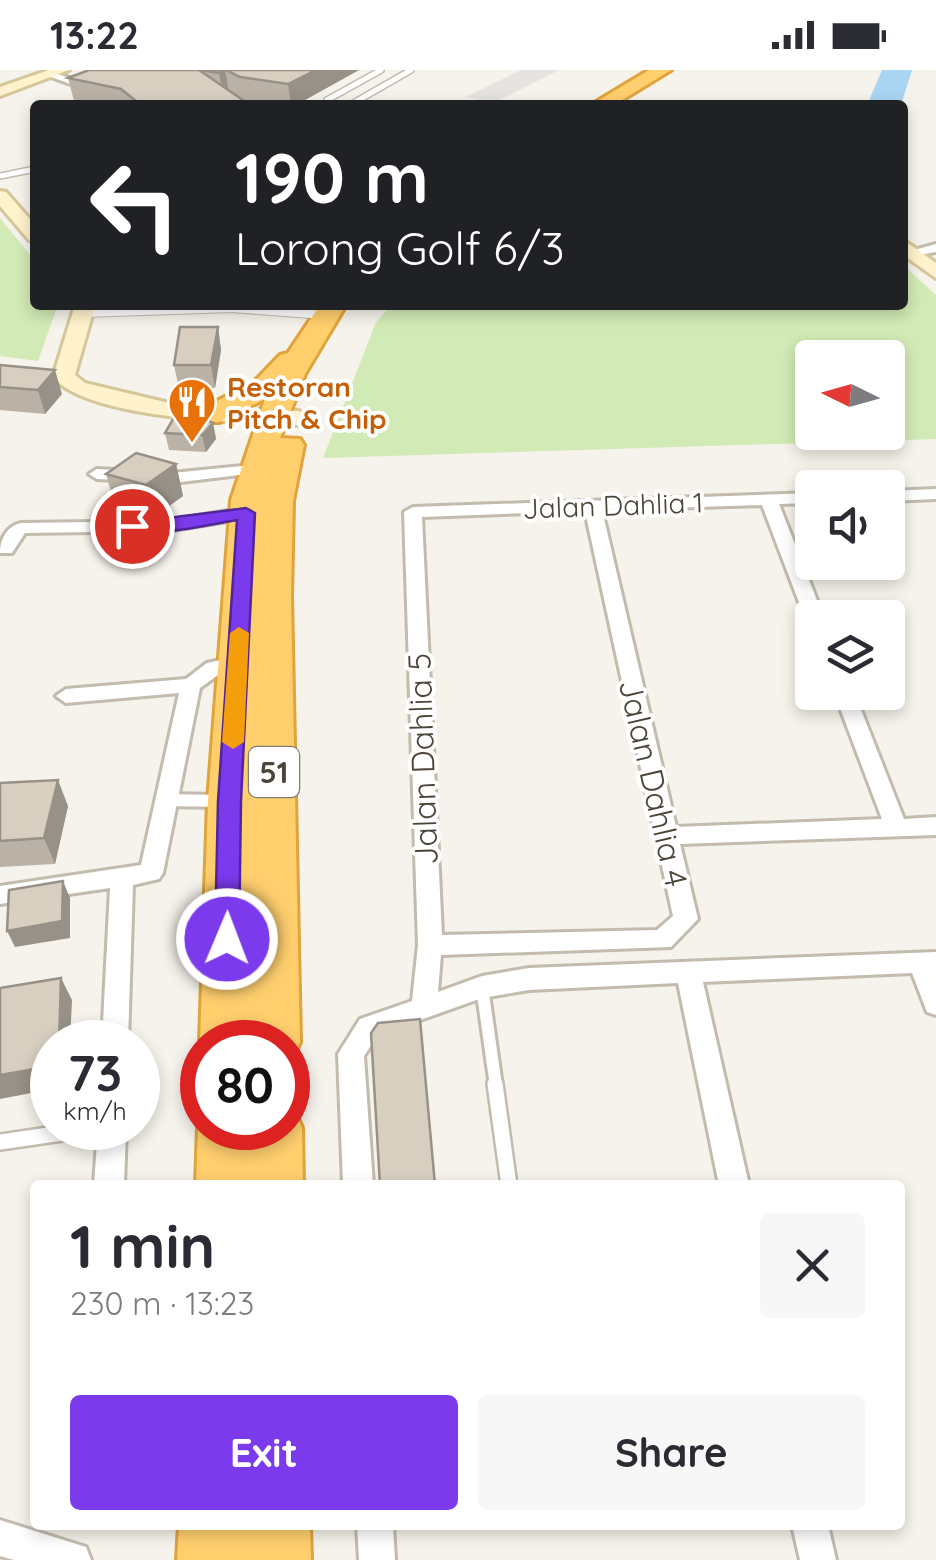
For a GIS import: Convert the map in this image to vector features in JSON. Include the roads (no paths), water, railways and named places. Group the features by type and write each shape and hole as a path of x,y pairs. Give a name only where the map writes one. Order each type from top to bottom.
{"highway":[{"path":"588,100 641,70"},
{"path":"609,100 662,70"},
{"name":"51","path":"225,1020 230,801 245,495 286,418 353,310"},
{"path":"198,415 263,390 326,314"},
{"name":"51","path":"275,1020 276,546 289,374 326,314"},
{"path":"198,415 234,444 245,495"},
{"path":"241,608 255,595 260,549 276,546"},
{"path":"223,1180 224,1150"},
{"path":"276,1150 276,1180"},
{"path":"211,1560 212,1530"},
{"path":"277,1530 277,1560"}],"street":[{"path":"0,92 55,72 76,83 120,70"},
{"path":"0,196 30,230"},
{"path":"908,248 936,248"},
{"path":"908,248 936,272"},
{"path":"84,310 57,376 78,388 198,415 286,418"},
{"path":"97,474 163,478 245,495"},
{"path":"6,549 21,528 166,526 245,495"},
{"path":"905,496 935,497"},
{"name":"Jalan Dahlia 1","path":"413,512 795,499"},
{"path":"769,500 808,600"},
{"name":"Jalan Dahlia 4","path":"430,946 662,940 686,919 592,506"},
{"name":"Jalan Dahlia 5","path":"413,512 430,946 424,1005"},
{"path":"66,696 191,685 214,668 238,662"},
{"path":"0,894 151,872 191,685"},
{"path":"851,710 896,826"},
{"path":"665,836 936,826"},
{"path":"116,1020 122,876"},
{"path":"358,1180 352,1054 369,1027 482,987 529,979 928,962 936,1004"},
{"path":"688,972 733,1180"},
{"path":"109,1180 111,1150"},
{"path":"375,1530 376,1560"},
{"path":"811,1530 818,1560"},
{"path":"15,1535 73,1560"}],"lane":[{"path":"326,100 381,70"},
{"path":"391,70 409,71"},
{"path":"359,100 409,71"},
{"path":"0,176 30,171"},
{"path":"263,310 326,314"},
{"path":"166,800 230,801"},
{"path":"482,987 508,1180"},
{"path":"0,1142 30,1138"}],"water":[{"path":"882,70 912,70 903,100 869,100"}],"place":[{"name":"Restoran Pitch & Chip","path":"192,444"}]}
